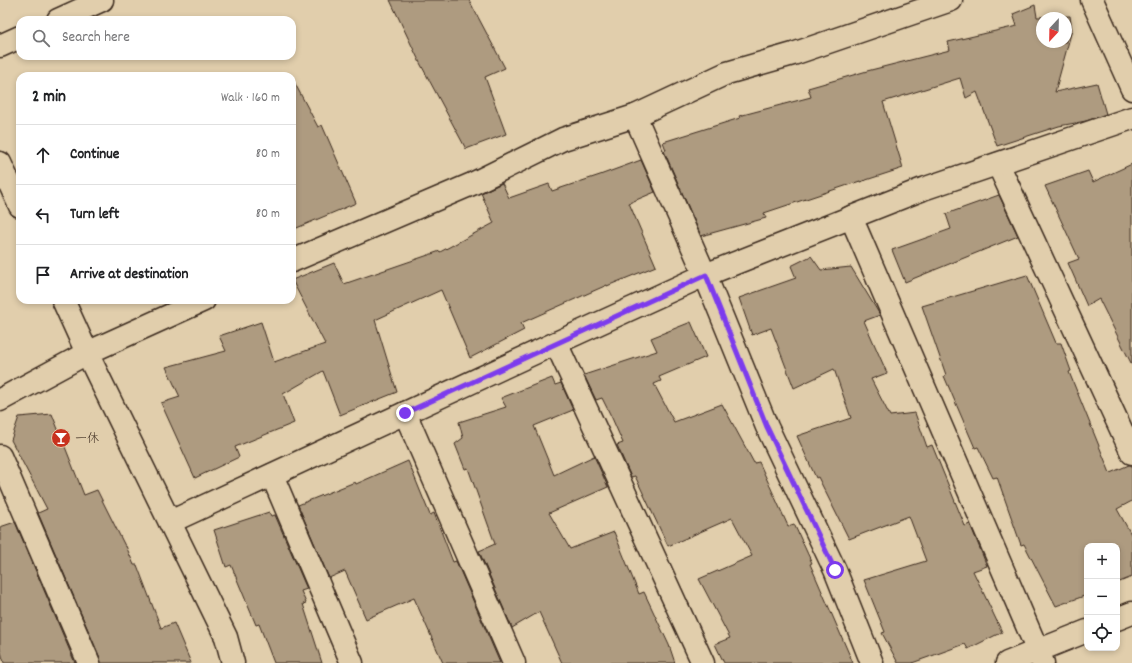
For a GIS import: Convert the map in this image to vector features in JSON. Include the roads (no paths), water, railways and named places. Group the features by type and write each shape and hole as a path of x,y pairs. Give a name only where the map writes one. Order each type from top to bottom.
{"main road":[{"path":"67,16 102,0"},
{"path":"296,258 472,184 563,140 635,116 727,74 792,54 951,0"},
{"path":"1092,0 1132,89"},
{"path":"0,46 16,39"},
{"path":"635,116 706,275 767,427 835,570 872,663"},
{"path":"170,522 706,275 923,189 1132,118"},
{"path":"0,163 16,197"},
{"path":"998,164 1132,453"},
{"path":"851,218 1040,656"},
{"path":"65,304 87,353 226,637 233,663"},
{"path":"0,400 87,353 195,304"},
{"path":"556,343 703,663"},
{"path":"405,413 514,663"},
{"path":"0,456 89,663"},
{"path":"272,475 352,663"},
{"path":"1120,618 1132,613"},
{"path":"1007,663 1040,656 1084,633"}],"place":[{"name":"一休","path":"61,438"}]}
